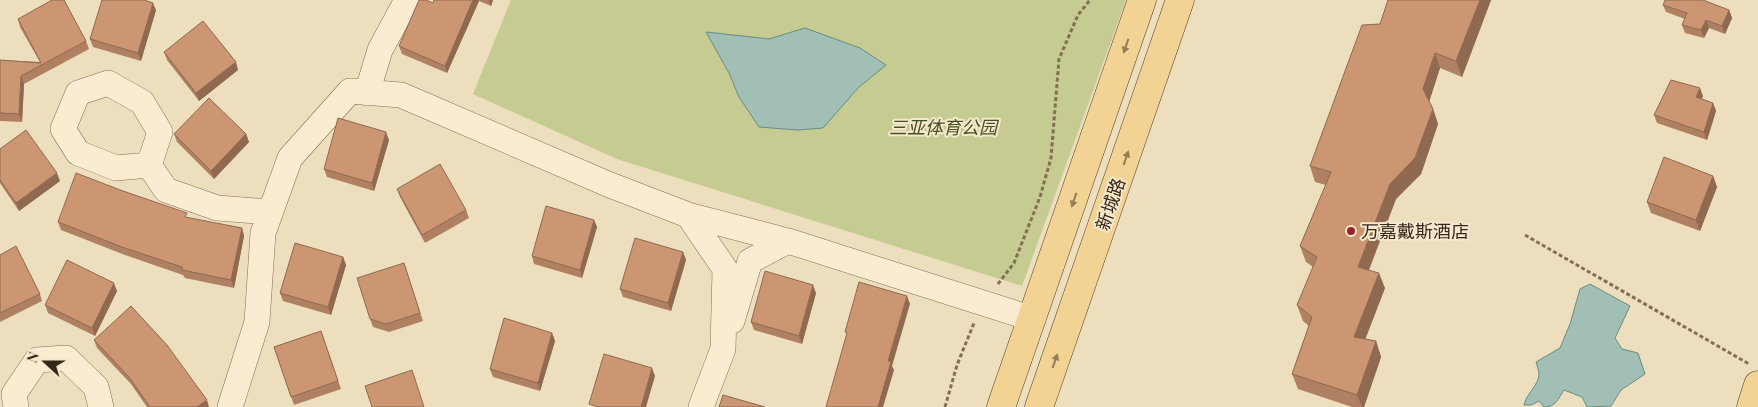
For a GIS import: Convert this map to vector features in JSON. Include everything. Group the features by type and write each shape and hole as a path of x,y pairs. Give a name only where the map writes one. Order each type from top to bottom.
{"main road":[{"name":"新城路","path":"1001,407 1142,0"},
{"name":"新城路","path":"1039,407 1180,0"},
{"path":"1750,407 1754,374"}],"lane":[{"path":"367,93 380,50 408,0"},
{"path":"230,407 257,322 263,233 290,158 350,91 401,95 610,185 688,215 788,241 1032,319"},
{"path":"149,165 166,190 217,208 270,212"},
{"path":"688,215 725,268 723,349"},
{"path":"701,407 723,349 750,260 788,241"},
{"path":"16,407 14,394 37,360 66,358 96,387 101,407"}],"path":[{"path":"945,407 957,365 982,303 1014,263 1040,197 1050,158 1059,59 1078,15 1090,0"},
{"path":"1525,235 1754,374"}],"green space":[{"name":"三亚体育公园","path":"511,0 1126,0 1022,286 617,159 473,94"}],"water":[{"path":"805,28 860,48 886,65 859,87 823,128 798,130 759,127 739,97 729,73 706,32 769,39"},
{"path":"1590,284 1630,306 1615,338 1622,349 1638,353 1645,374 1621,390 1611,406 1587,407 1582,397 1564,390 1551,406 1544,407 1539,401 1531,405 1524,405 1538,379 1539,373 1536,362 1560,348 1570,324 1580,289"}],"building":[{"path":"52,0 64,0 86,41 21,76 19,114 0,113 0,60 41,63 18,19"},
{"path":"102,0 144,0 153,3 138,53 90,39"},
{"path":"419,0 433,3 434,0 473,0 445,66 399,46"},
{"name":"万嘉戴斯酒店","path":"1388,0 1480,0 1456,61 1435,53 1423,89 1433,109 1415,158 1390,184 1358,267 1379,273 1354,337 1376,341 1357,395 1292,374 1312,317 1297,305 1317,257 1300,246 1331,172 1310,166 1362,25 1380,24"},
{"path":"1665,0 1703,0 1729,10 1722,26 1706,20 1701,30 1682,25 1687,13 1663,5"},
{"path":"203,21 236,62 196,93 164,52"},
{"path":"1671,80 1700,88 1696,97 1713,103 1704,132 1654,115"},
{"path":"209,98 246,134 211,171 174,134"},
{"path":"338,118 386,132 372,183 324,169"},
{"path":"26,130 57,173 16,203 0,180 0,149"},
{"path":"1664,157 1713,176 1696,220 1647,202"},
{"path":"440,164 466,210 422,235 397,189"},
{"path":"76,173 187,213 185,217 242,228 231,280 182,270 182,267 122,247 58,222"},
{"path":"546,206 594,220 580,270 532,256"},
{"path":"635,238 683,252 668,303 620,289"},
{"path":"295,243 343,257 328,307 280,293"},
{"path":"16,246 40,294 0,313 0,255"},
{"path":"67,260 114,283 92,328 45,305"},
{"path":"404,263 420,313 386,324 370,319 357,278"},
{"path":"765,271 813,285 799,336 751,322"},
{"path":"859,282 907,296 888,361 891,362 878,407 826,407 847,333 845,332"},
{"path":"131,306 167,345 207,400 197,407 150,407 129,377 94,340"},
{"path":"504,318 552,333 538,383 490,369"},
{"path":"321,331 338,381 291,397 274,347"},
{"path":"604,354 652,368 641,407 598,407 589,404"},
{"path":"412,370 424,407 372,407 365,386"},
{"path":"723,395 765,407 719,407"}],"place":[{"name":"万嘉戴斯酒店","path":"1351,231"}]}
